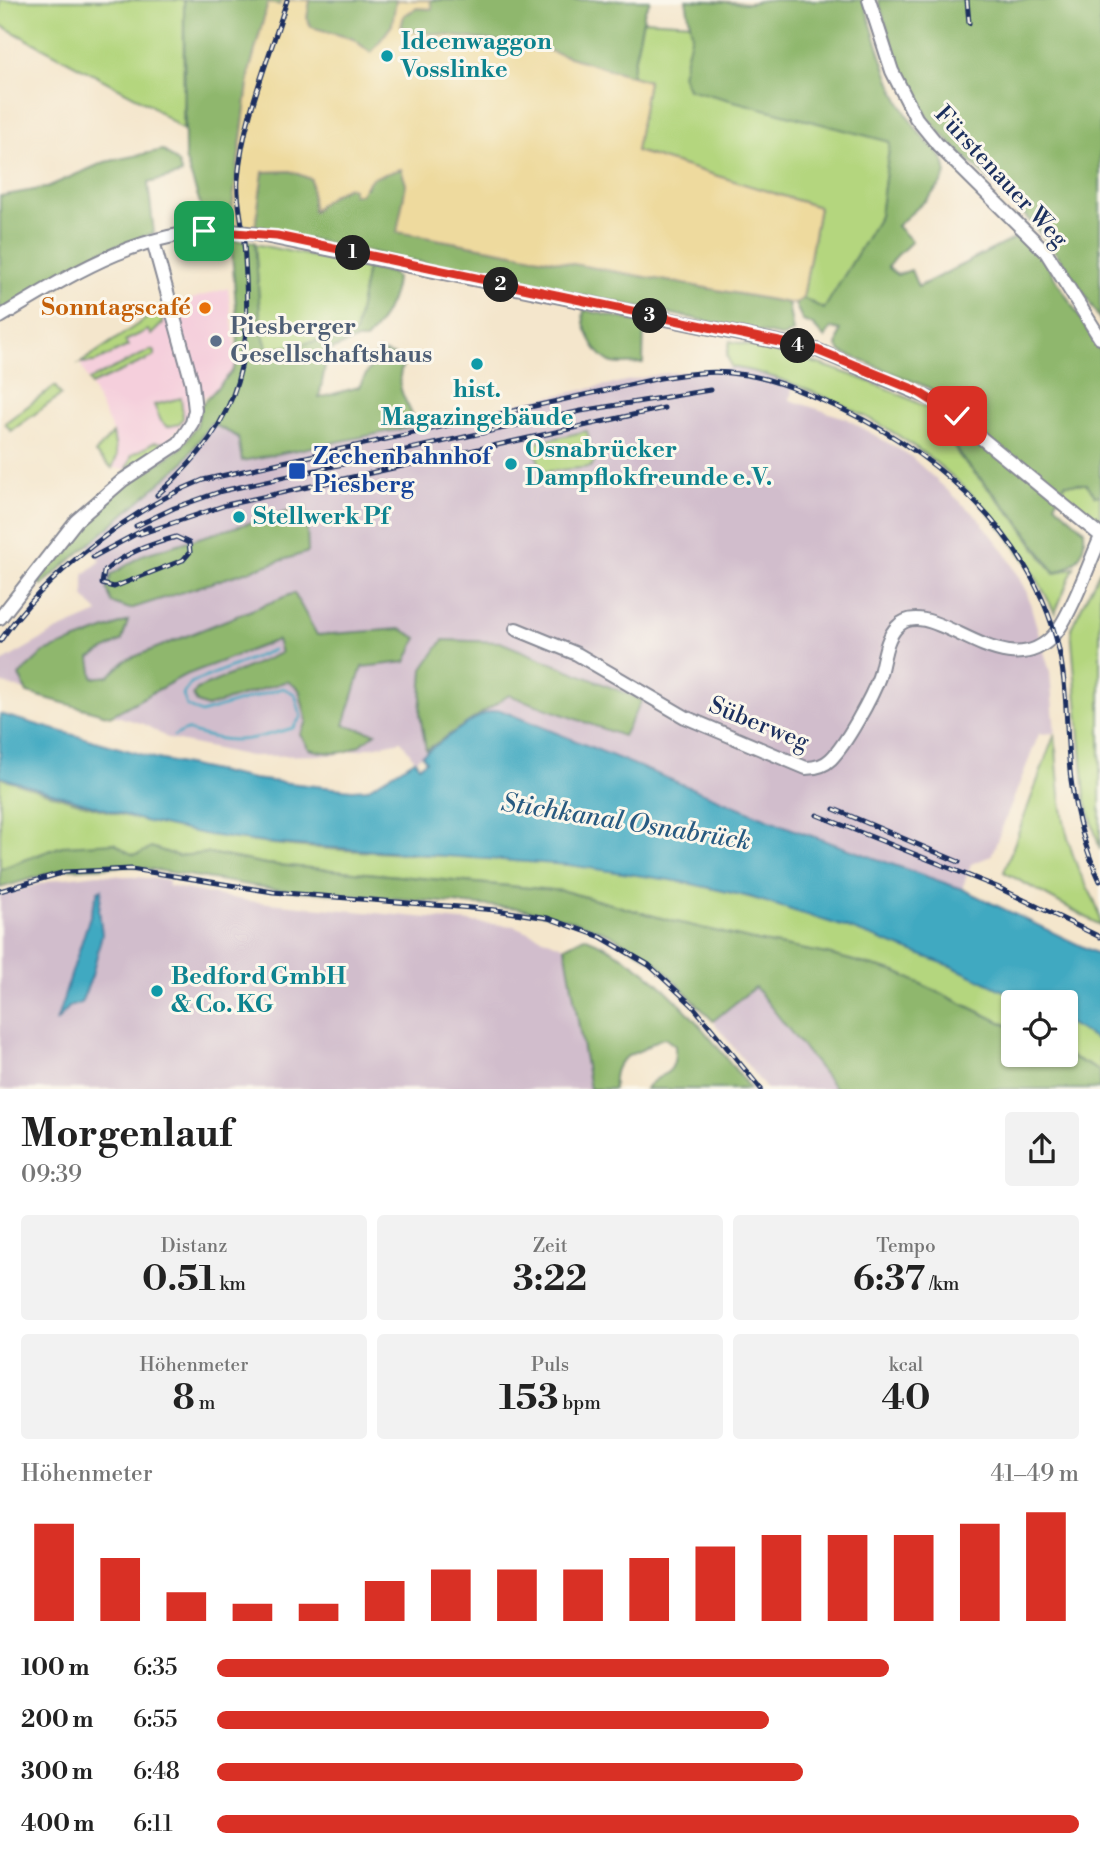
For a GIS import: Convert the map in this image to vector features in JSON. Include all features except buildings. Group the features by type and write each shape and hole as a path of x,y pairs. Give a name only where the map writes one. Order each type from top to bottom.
{"street":[{"name":"Fürstenauer Weg","path":"869,0 892,71 916,118 938,145 1046,252 1100,338"},
{"name":"Süberweg","path":"0,317 105,257 153,241 204,231 255,234 817,350 936,401 1100,537 1055,634 1032,651 1004,652 924,620 908,620 897,626 890,638 871,697 831,759 818,767 806,768 685,717 577,654 516,629"},
{"path":"0,618 76,521 123,480 179,443 192,423 195,410 192,383 153,241"}],"shaded area":[{"path":"228,288 237,362 231,373 218,391 189,402 187,418 166,443 127,469 112,468 117,456 112,430 80,363 162,308"},
{"path":"731,368 753,371 793,384 790,400 845,418 909,455 979,519 1005,552 1027,593 1050,672 1055,733 1039,734 991,856 971,864 962,889 791,829 500,710 486,712 415,760 401,741 334,755 250,756 169,739 144,724 0,683 0,663 56,631 98,613 84,597 84,574 101,561 88,545 183,463 211,422 238,437 242,461 660,374"},
{"path":"98,874 169,880 168,886 248,901 514,926 565,947 590,1089 0,1089 0,896 57,879"},
{"path":"755,987 836,1089 766,1089 713,1021"}],"green space":[{"path":"0,0 184,0 183,130 149,104 0,25"},
{"path":"184,0 282,0 281,5 268,3 250,69 230,226 207,224 185,158"},
{"path":"310,0 397,2 392,25 371,53 353,39 311,27 307,18"},
{"path":"430,0 650,1 645,10 631,76 533,46 410,31 401,27 404,15 417,8 431,9"},
{"path":"686,0 749,3 765,0 863,0 881,56 903,109 926,141 941,156 946,171 937,189 897,226 912,241 888,267 897,275 911,270 918,287 1021,235 1042,257 1100,350 1100,495 1095,496 1087,484 1065,484 1055,504 1084,530 1082,552 1069,566 1055,573 1017,519 961,457 944,428 955,404 927,387 843,353 837,347 840,330 831,328 825,338 813,325 803,321 795,304 803,298 824,309 880,216 890,142 688,89 682,75 692,34"},
{"path":"878,0 1100,0 1100,320 1058,255 1033,225 1007,196 953,146 925,113 903,72"},
{"path":"643,20 693,23 688,89 890,141 880,216 824,310 803,298 819,207 635,151 648,81 631,76"},
{"path":"163,150 178,163 182,174 148,183 154,233 108,249 0,311 0,196 45,188 105,162"},
{"path":"401,169 406,184 398,232 788,303 793,332 784,337 255,228 263,172 290,171 311,179 313,210 324,200 348,187 366,188 371,178"},
{"path":"231,240 255,242 261,328 268,350 355,334 367,268 392,273 396,278 393,294 371,334 366,340 355,340 328,351 319,398 359,387 379,351 405,359 400,387 416,426 242,461 238,437 211,423 183,463 42,585 38,582 85,520 126,485 181,448 197,425 201,405 231,373 237,362 238,332"},
{"path":"255,244 367,268 356,334 267,350 261,328"},
{"path":"162,308 163,323 151,335 148,330 125,341 128,346 95,362 80,363"},
{"path":"584,310 644,323 643,363 618,364 610,362 599,353 584,324"},
{"path":"730,341 842,371 896,393 947,419 943,428 960,457 1016,520 1054,574 1074,567 1055,613 1013,543 987,511 929,457 860,414 822,396 778,379 731,367 727,355"},
{"path":"151,350 155,352 155,356 91,385 89,380"},
{"path":"55,386 61,395 11,431 5,423"},
{"path":"181,398 183,418 179,424 167,427 161,421 154,405"},
{"path":"587,431 594,463 590,467 541,472 534,443"},
{"path":"113,433 117,457 112,468 95,453"},
{"path":"155,442 166,443 127,469 132,455"},
{"path":"1065,484 1087,484 1095,496 1100,495 1100,518 1086,511 1062,490"},
{"path":"306,506 308,552 130,609 112,603 107,589 111,575 145,554"},
{"path":"1100,570 1100,850 1085,798 1071,628"},
{"path":"294,593 317,635 401,629 417,638 406,662 362,667 344,725 376,733 345,752 329,753 309,749 300,734 307,722 299,689 287,681 207,707 197,703 193,695 197,689 281,653 277,640 183,676 110,716 27,693 19,675 44,652 128,621 122,640 90,658 93,678 109,676 126,660"},
{"path":"443,640 500,642 642,700 623,736 509,695 426,750 420,714 423,669"},
{"path":"1055,733 1067,833 1080,874 1098,909 1100,925 1004,872"},
{"path":"0,777 64,799 130,817 230,838 308,848 576,865 726,891 830,920 881,938 981,980 1002,990 1001,1022 896,972 827,954 672,921 564,891 266,864 209,853 178,856 151,847 139,856 132,856 62,846 0,869"},
{"path":"115,843 133,854 151,847 178,856 209,853 266,864 564,891 672,921 827,954 896,972 1001,1022 1001,1067 1078,1067 1078,1060 1100,1071 1100,1089 836,1089 755,987 713,1021 660,966 610,934 567,919 517,908 273,889 131,866 65,869 0,888 0,869 62,846"},
{"path":"584,937 610,949 656,981 697,1022 750,1089 645,1089 673,1065 675,1046 665,1038 622,1060 614,1075 614,1089 590,1089 565,947"},
{"path":"1078,1029 1100,1041 1100,1071 1078,1060"}],"sand":[{"path":"282,0 310,0 307,18 311,27 353,39 371,53 392,25 396,0 430,0 432,9 417,8 404,15 401,27 410,31 533,46 648,81 636,151 819,207 803,298 795,304 397,232 406,184 401,169 372,178 360,194 353,194 353,189 348,187 313,212 311,179 290,171 263,172 255,228 230,226 250,69 268,3 280,5"}],"water":[{"name":"Stichkanal Osnabrück","path":"500,710 792,829 962,889 1100,955 1100,1041 1078,1029 1078,990 1002,990 953,967 848,928 750,897 683,882 569,865 266,843 208,835 144,821 0,777 0,714 158,759 253,779 352,790 367,789 415,760 419,766 426,761 422,755 460,728 491,711"},
{"path":"102,889 99,910 102,934 92,976 81,1003 69,1007 56,1022 98,891"}],"waterway":[{"path":"174,736 186,730 216,738 240,740 293,728 301,717 295,694 283,688 201,713 187,706 183,694 191,683 273,650"}],"railway":[{"path":"157,495 210,439 226,411 237,382 244,352 246,319 244,243 238,187 241,156 251,111 287,0"},
{"path":"967,0 969,23"},
{"path":"0,641 40,592 91,547 147,508 203,480 660,378 718,372 761,378 824,401 899,441 967,494 996,525 1021,560 1041,597 1056,638 1063,673 1073,793 1078,819 1100,881"},
{"path":"136,526 174,508 222,491 581,411 710,390"},
{"path":"140,534 226,505 664,408"},
{"path":"93,557 149,527"},
{"path":"176,537 189,543 190,552 183,560 114,587 102,584 104,572 120,559 176,537"},
{"path":"834,809 959,862"},
{"path":"817,815 997,887 1100,937"},
{"path":"0,891 65,872 131,869 273,892 496,910 548,918 601,937 649,965 692,1005 761,1089"}],"place":[{"name":"Ideenwaggon Vosslinke","path":"387,56"},
{"name":"Sonntagscafé","path":"205,308"},
{"name":"Piesberger Gesellschaftshaus","path":"216,341"},
{"name":"hist. Magazingebäude","path":"477,364"},
{"name":"Osnabrücker Dampflokfreunde e.V.","path":"511,464"},
{"name":"Zechenbahnhof Piesberg","path":"297,471"},
{"name":"Stellwerk Pf","path":"239,517"},
{"name":"Bedford GmbH & Co. KG","path":"157,991"}],"route":[{"path":"204,231 277,236 817,350 915,390 957,416"}]}
